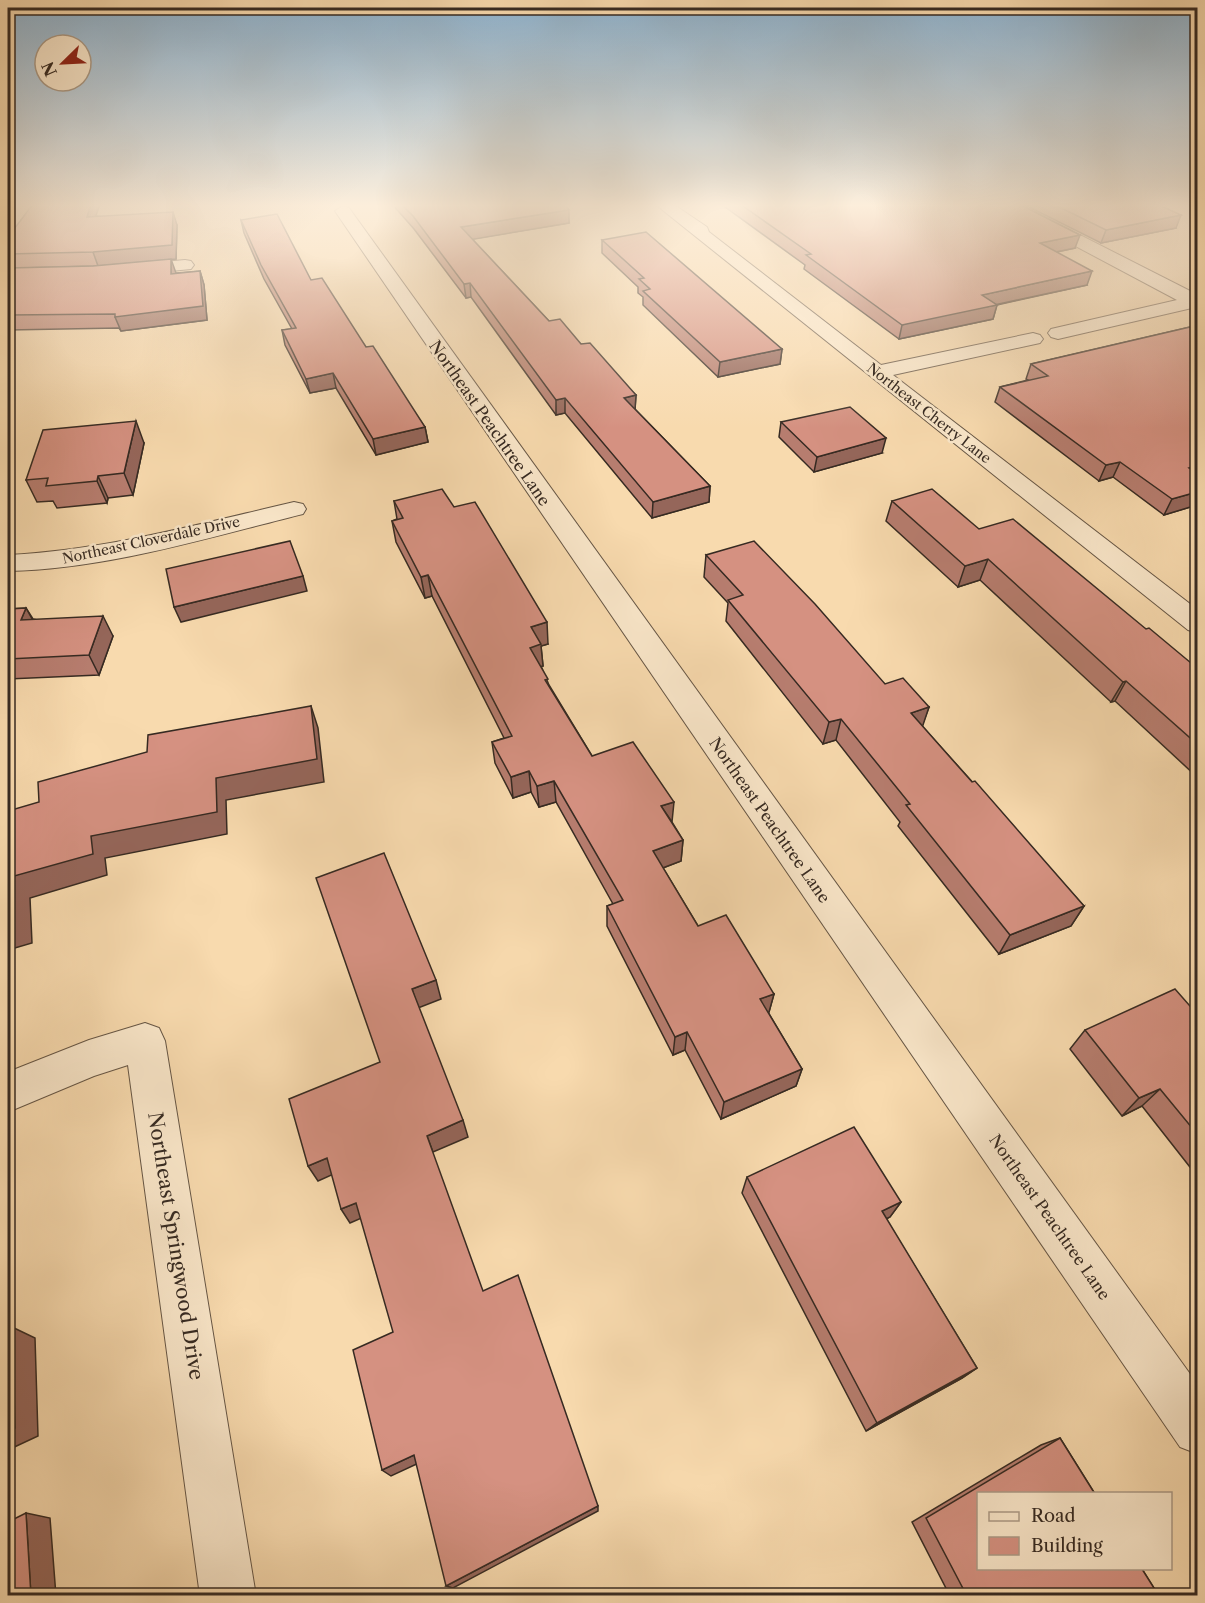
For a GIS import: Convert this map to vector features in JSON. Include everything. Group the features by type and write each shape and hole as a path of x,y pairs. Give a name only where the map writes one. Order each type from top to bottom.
{"street":[{"name":"Northeast Peachtree Lane","path":"391,279 1197,1429"},
{"name":"Northeast Cherry Lane","path":"758,279 1197,624"},
{"path":"1152,279 1196,302"},
{"path":"1058,333 1196,302"},
{"path":"878,372 1032,339"},
{"name":"Northeast Cloverdale Drive","path":"8,563 33,563 121,549 294,509"},
{"name":"Northeast Springwood Drive","path":"8,1092 89,1059 145,1041 228,1596"}],"building":[{"path":"8,279 201,279 203,306 115,317 115,314 8,315"},
{"path":"269,279 323,279 366,347 373,346 425,427 373,439 333,373 306,379 282,330 296,328"},
{"path":"460,279 509,279 549,321 560,319 581,344 590,343 636,395 624,398 710,486 653,502 565,398 556,400 470,283 464,284"},
{"path":"639,279 700,279 782,349 720,362 643,291 650,289"},
{"path":"839,279 1056,279 982,295 997,305 902,325"},
{"path":"1190,327 1197,331 1197,465 1189,468 1197,473 1197,492 1172,499 1120,462 1106,465 1000,387 1048,376 1031,364"},
{"path":"850,407 886,438 817,457 781,422"},
{"path":"136,421 124,473 98,476 97,481 46,486 48,478 26,480 43,430"},
{"path":"442,489 454,507 475,502 547,622 531,627 541,644 530,648 548,679 545,680 592,756 633,742 674,802 661,806 683,840 653,851 698,926 726,915 774,994 760,999 802,1069 724,1102 687,1032 675,1037 607,906 623,900 554,781 537,786 529,771 511,777 492,742 512,736 428,575 421,577 392,521 403,518 394,501"},
{"path":"932,489 979,529 1013,519 1197,668 1197,744 1126,681 1123,682 988,559 965,566 892,501"},
{"path":"290,541 303,576 174,607 166,569"},
{"path":"754,541 815,604 885,684 903,678 929,707 911,713 972,782 975,781 1084,906 1010,935 906,805 910,804 841,719 829,722 728,600 743,595 706,555"},
{"path":"26,608 21,620 103,616 89,655 8,659 8,609"},
{"path":"311,706 317,759 216,778 217,812 91,836 93,854 14,876 14,922 8,924 8,811 39,802 38,782 147,752 148,735"},
{"path":"384,853 436,980 412,989 463,1120 427,1136 483,1291 518,1275 598,1506 446,1586 414,1455 382,1470 353,1350 393,1332 356,1203 341,1209 327,1158 308,1166 289,1099 380,1062 316,878"},
{"path":"1175,989 1197,1014 1197,1134 1160,1089 1139,1098 1085,1030"},
{"path":"854,1127 901,1202 882,1211 977,1368 877,1423 747,1177"},
{"path":"12,1327 15,1428 8,1432 8,1328"},
{"path":"1060,1438 1094,1492 977,1492 977,1570 1143,1570 1159,1596 967,1596 926,1518"},
{"path":"26,1513 31,1596 8,1596 8,1522"}]}
